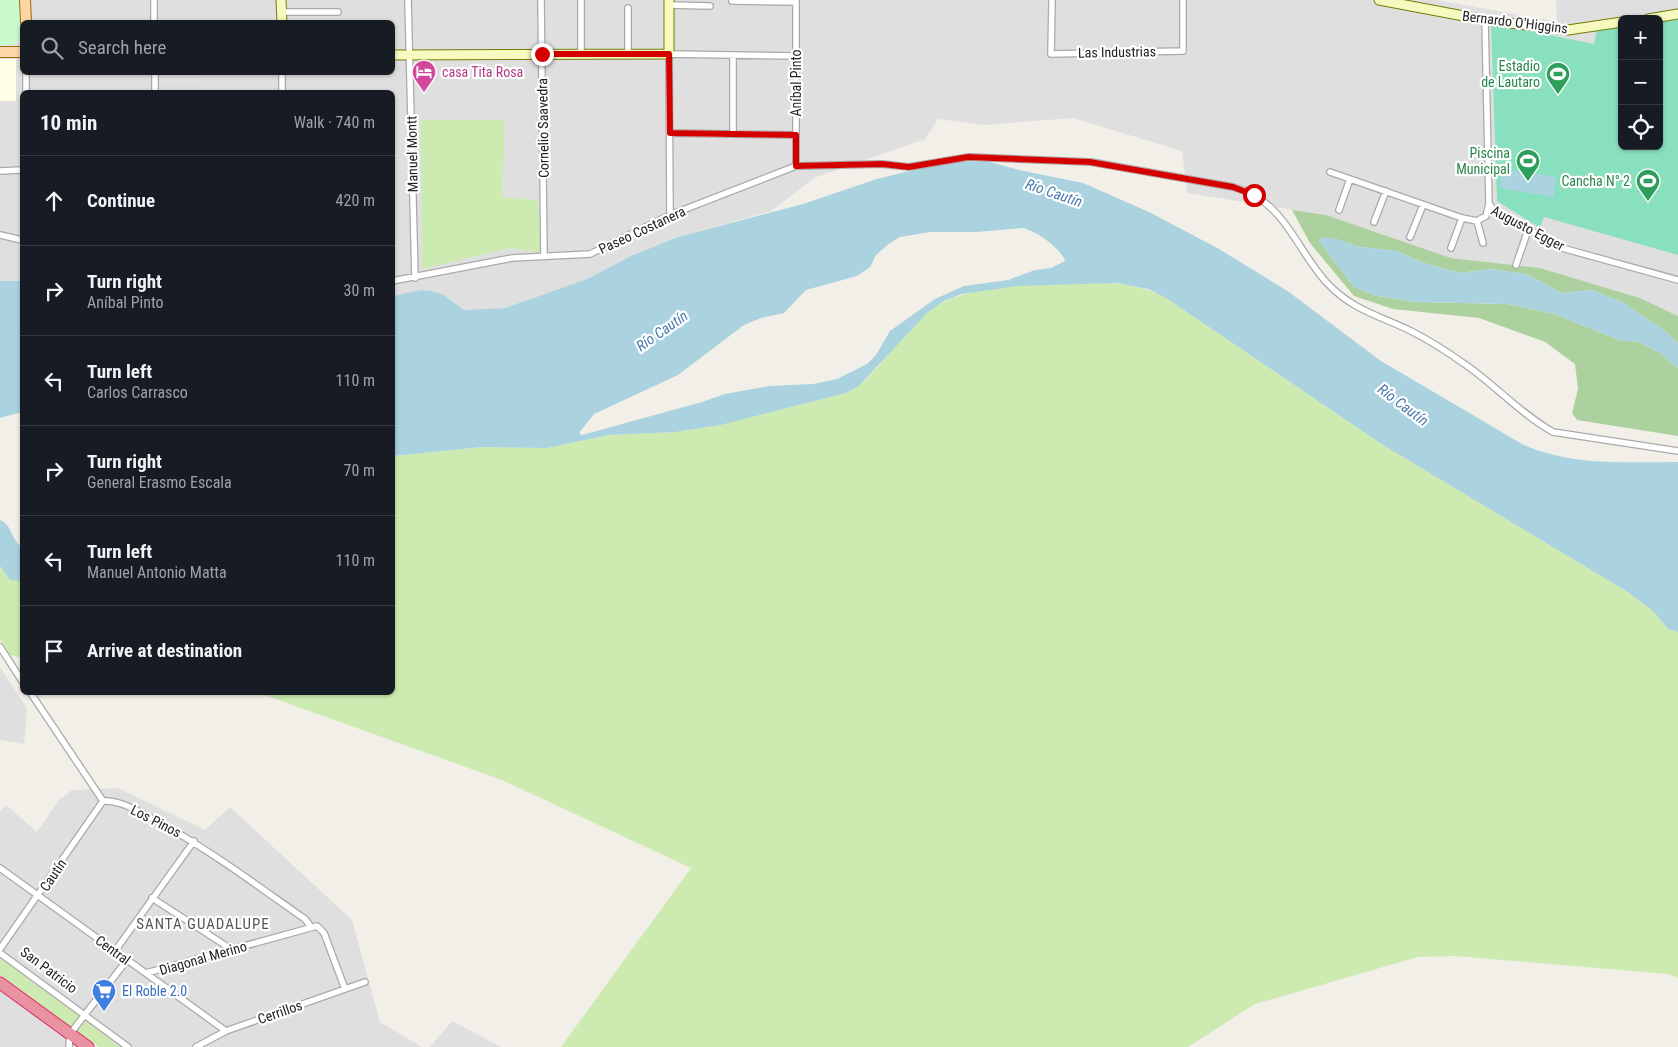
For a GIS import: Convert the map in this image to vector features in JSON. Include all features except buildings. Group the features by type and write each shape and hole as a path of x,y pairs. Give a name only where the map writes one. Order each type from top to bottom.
{"highway":[{"path":"0,982 88,1047"}],"main road":[{"path":"25,0 26,20"},
{"path":"0,52 20,52"}],"street":[{"path":"154,0 154,20"},
{"path":"281,0 282,20"},
{"name":"Manuel Montt","path":"408,0 415,278"},
{"name":"Cornelio Saavedra","path":"541,0 544,256"},
{"path":"581,0 581,54"},
{"name":"Las Industrias","path":"1052,0 1051,54 1183,51 1183,0"},
{"name":"Bernardo O'Higgins","path":"1378,0 1486,20 1568,30 1618,23"},
{"path":"732,1 796,1"},
{"name":"Aníbal Pinto","path":"796,1 796,166"},
{"path":"670,215 669,3 710,6"},
{"path":"628,8 628,54"},
{"path":"282,12 338,12"},
{"path":"1663,16 1678,14"},
{"path":"1486,20 1489,204"},
{"path":"395,55 669,54 796,56"},
{"path":"733,55 733,134"},
{"path":"26,75 26,90"},
{"path":"155,75 155,90"},
{"path":"282,75 282,90"},
{"path":"670,133 796,135"},
{"name":"Paseo Costanera","path":"395,281 512,258 564,257 590,254 670,215 796,166 882,164 909,167 968,157 1090,162 1240,189 1262,199 1276,211 1317,271 1350,304 1412,332 1465,365 1534,422 1553,432 1678,451"},
{"path":"0,171 20,170"},
{"name":"Augusto Egger","path":"1330,172 1462,218 1477,221 1486,216 1489,204"},
{"path":"1339,210 1350,179"},
{"path":"1374,222 1386,191"},
{"name":"Augusto Egger","path":"1489,204 1494,210 1562,248 1678,280"},
{"path":"1410,237 1423,205"},
{"path":"1451,248 1462,218"},
{"path":"1477,221 1484,242"},
{"path":"1516,265 1528,230"},
{"path":"0,235 20,240"},
{"path":"0,647 20,678"},
{"path":"32,695 103,800"},
{"name":"Los Pinos","path":"103,800 112,800 130,807 194,841 324,933 344,989"},
{"name":"Cautín","path":"0,949 39,896 103,800"},
{"path":"115,951 194,841"},
{"name":"Central","path":"0,868 226,1031"},
{"path":"152,898 232,949"},
{"name":"Diagonal Merino","path":"146,973 314,926"},
{"name":"San Patricio","path":"0,953 128,1047"},
{"path":"69,1047 70,1034 128,960"},
{"name":"Cerrillos","path":"196,1047 226,1031 366,982"}],"shaded area":[{"path":"0,0 1437,0 1557,22 1556,0 1678,0 1678,316 1640,298 1540,268 1451,258 1326,215 1187,193 1182,151 1073,118 984,125 938,119 925,139 814,178 771,211 678,237 633,255 587,279 505,308 464,310 444,295 421,290 395,296 395,90 20,90 20,281 0,281"},
{"path":"0,59 16,59 16,101 0,101"},
{"path":"163,75 200,75 200,81 163,82"},
{"path":"0,667 27,708 24,744 0,740"},
{"path":"118,788 205,830 230,807 352,920 380,1022 422,1047 99,1047 0,975 0,812 6,805 37,832 59,800 72,790"},
{"path":"0,990 77,1047 0,1047"},
{"path":"452,1021 501,1047 430,1047"}],"green space":[{"path":"0,0 22,0 22,20 20,20 20,37 17,44 0,46"},
{"name":"Estadio de Lautaro","path":"1678,16 1678,255 1544,217 1540,228 1497,201 1491,23 1594,44 1597,29 1618,26 1618,150 1663,150 1663,18"},
{"path":"421,120 505,120 502,197 538,200 541,253 510,248 422,269"},
{"path":"1292,210 1326,215 1451,258 1540,268 1640,298 1678,316 1678,343 1665,331 1624,303 1592,290 1562,293 1526,274 1490,269 1460,273 1421,262 1397,251 1360,247 1336,239 1319,241 1354,287 1377,296 1417,302 1507,304 1555,314 1619,340 1639,342 1660,353 1678,368 1678,436 1577,420 1572,413 1578,389 1575,364 1545,342 1479,318 1393,309 1354,296 1310,243"},
{"path":"1118,284 1134,286 1166,298 1383,445 1626,591 1653,611 1668,629 1678,632 1678,978 1668,974 1456,956 1418,957 1255,1004 1188,1047 561,1047 691,868 502,780 265,695 395,695 395,456 482,447 547,448 609,435 676,432 721,425 846,393 859,386 927,313 943,302 985,290 1009,286"},
{"path":"0,566 10,580 20,580 20,658 10,655 0,639"},
{"path":"0,956 120,1047 99,1047 0,975"}],"water":[{"name":"Río Cautín","path":"987,161 1019,170 1083,183 1149,212 1219,249 1289,292 1381,361 1522,444 1560,456 1579,459 1618,462 1678,462 1678,632 1668,629 1653,611 1626,591 1383,445 1166,298 1148,289 1116,283 1018,286 962,294 944,301 927,313 859,386 846,393 721,425 676,432 609,435 547,448 482,447 395,456 395,295 421,290 432,291 444,295 464,310 505,308 587,279 633,255 678,237 803,204 877,179 956,162","holes":["1023,228 1041,236 1059,251 1065,261 1051,268 1035,270 1008,280 964,286 935,299 890,331 876,355 867,364 837,379 813,384 770,386 725,394 582,435 579,433 594,414 678,375 744,325 761,318 784,313 806,290 857,276 870,267 876,255 900,237 931,232 976,232"]},
{"name":"Piscina Municipal","path":"1501,168 1556,177 1554,197 1500,188"},
{"path":"1323,237 1360,247 1397,251 1421,262 1460,273 1490,269 1526,274 1562,293 1592,290 1624,303 1665,331 1678,343 1678,368 1660,353 1639,342 1619,340 1555,314 1507,304 1417,302 1377,296 1354,287 1319,241"},
{"path":"0,281 20,281 20,413 0,418"},
{"path":"0,520 7,525 20,546 20,581 10,580 0,566"}],"place":[{"name":"casa Tita Rosa","path":"424,93"},
{"name":"Estadio de Lautaro","path":"1558,95"},
{"name":"Piscina Municipal","path":"1528,182"},
{"name":"Cancha N° 2","path":"1648,202"},
{"name":"El Roble 2.0","path":"104,1012"}],"district":[{"name":"SANTA GUADALUPE","path":"203,924"}],"route":[{"path":"542,54 669,54 670,133 796,135 796,166 882,164 909,167 968,157 1090,162 1233,187 1254,195"}]}
